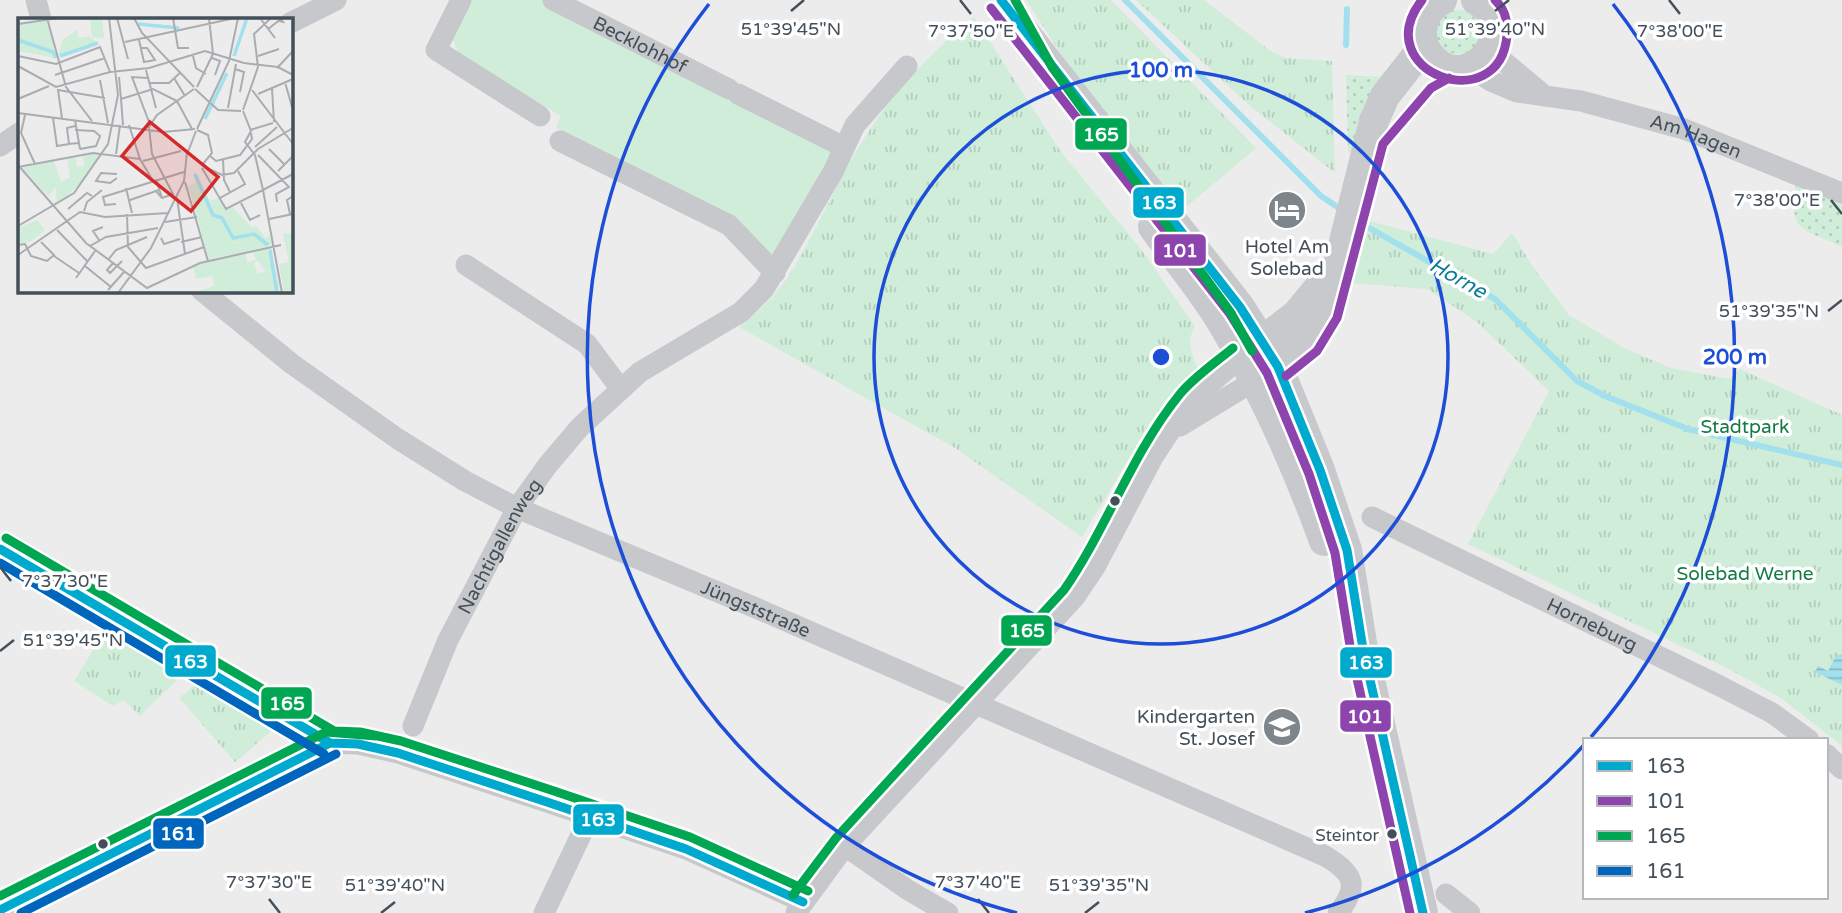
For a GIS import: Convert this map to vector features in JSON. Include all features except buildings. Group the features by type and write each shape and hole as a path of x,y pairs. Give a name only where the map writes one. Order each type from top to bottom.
{"main road":[{"path":"1429,4 1423,22 1434,56 1450,69 1482,59 1496,30 1489,3"},
{"path":"1004,5 1042,74 1221,320 1259,362 1363,649 1423,913"},
{"path":"1259,362 1340,253 1371,138 1423,78 1434,56"}],"street":[{"path":"36,0 41,18"},
{"path":"292,22 336,0"},
{"path":"461,0 436,50 540,116"},
{"name":"Becklohhof","path":"553,0 844,147"},
{"name":"Am Hagen","path":"1482,59 1492,81 1517,92 1581,101 1684,129 1842,193"},
{"name":"Nachtigallenweg","path":"414,726 449,640 517,508 580,427 620,388 673,350 741,312 764,289 775,274 862,117 907,66"},
{"path":"0,146 18,134"},
{"path":"560,141 729,225 775,274"},
{"path":"466,265 587,344 620,388"},
{"name":"Jüngststraße","path":"203,292 292,364 398,439 465,481 517,508 1325,856 1344,869 1352,886 1350,896 1338,913"},
{"path":"0,550 330,743 358,744 398,753 686,849 800,908 845,846 1074,597 1095,567 1153,457 1191,401 1259,362"},
{"name":"Horneburg","path":"1372,517 1718,685 1772,713 1806,738"},
{"path":"0,910 330,743"},
{"path":"1828,756 1842,769"},
{"path":"544,913 590,816"},
{"path":"845,846 908,890 948,913"},
{"path":"1446,894 1470,913"}],"green space":[{"path":"465,0 553,0 844,147 773,262 733,221 556,128 561,116 459,55 451,34"},
{"path":"1026,0 1111,0 1256,148 1178,214 1065,60"},
{"path":"1136,0 1204,0 1272,52 1286,58 1332,61 1335,173 1250,106"},
{"path":"1458,10 1474,16 1480,32 1474,48 1458,54 1442,48 1436,32 1442,16"},
{"path":"974,17 1061,152 1140,248 1195,326 1190,348 1198,369 1150,423 1082,537 955,448 739,327 772,298 788,277 858,149 892,99 930,56"},
{"path":"1346,75 1383,77 1351,153 1348,152"},
{"path":"1796,185 1842,203 1842,247 1801,227 1794,212"},
{"name":"Solebad Werne","path":"1369,221 1493,254 1512,233 1535,270 1569,315 1626,349 1671,368 1729,379 1740,369 1842,415 1842,746 1782,699 1729,669 1468,544 1549,391 1477,322 1427,289 1350,283"},
{"path":"107,628 184,673 140,716 124,700 113,706 74,681"},
{"path":"200,681 275,728 235,762 179,698"}],"water":[{"path":"1837,654 1842,656 1842,685 1815,672 1818,666 1828,671"}],"waterway":[{"name":"Horne","path":"1125,0 1321,196 1342,210"},
{"path":"1346,45 1347,9"},
{"name":"Horne","path":"1357,221 1495,299 1577,381 1605,396 1688,429 1842,465"}],"transit line":[{"name":"163","path":"1001,0 1240,307 1278,367 1320,470 1347,550 1363,649 1423,913"},
{"name":"165","path":"1015,0 1052,67 1231,313 1252,351"},
{"name":"101","path":"1422,0 1409,26 1411,48 1422,65 1441,76 1462,80 1483,76 1499,61 1507,35 1507,25 1495,0"},
{"name":"101","path":"991,8 1230,314 1267,373 1309,474 1335,553 1351,652 1410,913"},
{"name":"101","path":"1286,376 1317,351 1337,318 1383,144 1431,88 1449,78"},
{"name":"165","path":"793,895 836,838 1064,590 1094,542 1163,417 1192,382 1233,348"},
{"name":"165","path":"6,538 334,731 360,732 401,741 551,790 690,837 808,891"},
{"name":"163","path":"0,549 330,743 358,744 398,753 547,802 686,849 803,902"},
{"name":"161","path":"0,563 324,754"},
{"name":"165","path":"0,896 326,732 376,736"},
{"name":"163","path":"0,910 330,743"},
{"name":"161","path":"21,913 336,754"}],"place":[{"name":"Hotel Am Solebad","path":"1287,210"},
{"name":"Kindergarten St. Josef","path":"1282,727"},
{"name":"Steintor","path":"1392,834"}],"park label":[{"name":"Stadtpark","path":"1745,426"}]}
